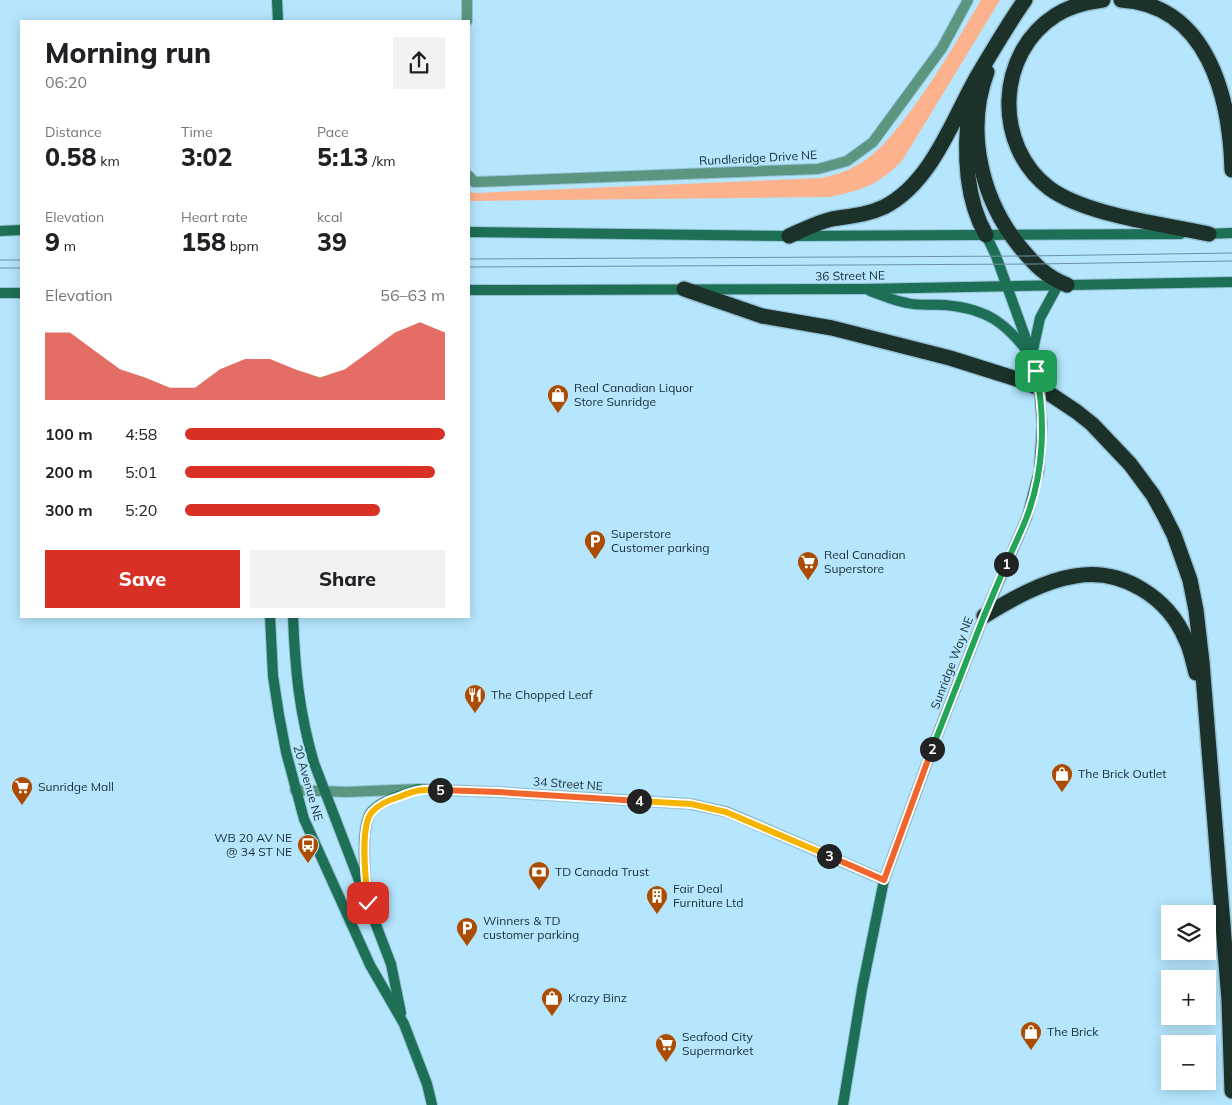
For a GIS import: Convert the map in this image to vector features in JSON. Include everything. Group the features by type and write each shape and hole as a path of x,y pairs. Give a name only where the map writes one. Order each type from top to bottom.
{"highway":[{"path":"789,236 831,219 866,214 884,207 912,185 935,154 978,76 1024,0"},
{"path":"1103,0 1090,2 1056,15 1028,41 1019,56 1012,75 1008,95 1008,114 1011,131 1018,149 1026,165 1036,176 1062,197 1112,214 1209,234"},
{"path":"1121,0 1147,4 1163,12 1178,22 1202,48 1219,83 1225,104 1229,123 1232,170"},
{"path":"996,47 984,78 978,113 978,148 981,168 989,194 1010,235 1035,264 1051,279 1062,285"},
{"path":"978,76 969,104 966,148 967,167 974,208 986,235"},
{"path":"684,289 762,316 832,328 950,358 1020,380 1048,392 1092,424 1130,464 1153,495 1174,535 1190,580 1196,610 1206,703 1229,1000 1232,1091"},
{"path":"984,616 1030,591 1060,579 1089,574 1123,580 1140,587 1154,597 1177,622 1186,640 1206,703"}],"street":[{"path":"277,0 278,20"},
{"path":"467,0 467,20"},
{"name":"Rundleridge Drive NE","path":"470,177 474,182 818,169 847,161 873,142 942,48 968,0"},
{"path":"0,231 20,230"},
{"path":"470,232 789,236 1232,234"},
{"name":"Sunridge Way NE","path":"843,1105 862,989 884,880 935,741 984,616 1029,510 1039,471 1042,425 1039,387 1032,356 1007,286 986,235"},
{"name":"36 Street NE","path":"470,290 863,289 1232,282"},
{"path":"1032,356 1040,318 1062,285"},
{"path":"863,289 907,304 945,305 980,311 992,317 1010,331 1032,356"},
{"path":"0,293 20,293"},
{"name":"20 Avenue NE","path":"270,618 273,676 279,715 304,819 370,965 404,1024"},
{"name":"20 Avenue NE","path":"293,618 296,677 307,738 391,964 404,1024 427,1084 432,1105"},
{"path":"368,903 364,857 366,828 371,812 385,802 418,789"},
{"name":"34 Street NE","path":"296,790 346,792 418,789 691,804 726,812 884,880"}],"shaded area":[{"path":"981,0 1000,0 902,161 877,181 852,192 830,197 470,201 470,192 821,178 842,172 861,163 885,142 915,106"}],"tram line":[{"path":"470,259 1232,253"},
{"path":"0,260 20,260"},
{"path":"470,267 1232,261"},
{"path":"0,268 20,268"}],"place":[{"name":"Real Canadian Liquor Store Sunridge","path":"558,414"},
{"name":"Superstore Customer parking","path":"595,560"},
{"name":"Real Canadian Superstore","path":"808,581"},
{"name":"The Chopped Leaf","path":"475,714"},
{"name":"The Brick Outlet","path":"1062,793"},
{"name":"Sunridge Mall","path":"22,806"},
{"name":"WB 20 AV NE @ 34 ST NE","path":"308,864"},
{"name":"TD Canada Trust","path":"539,891"},
{"name":"Fair Deal Furniture Ltd","path":"657,915"},
{"name":"Winners & TD customer parking","path":"467,947"},
{"name":"Krazy Binz","path":"552,1017"},
{"name":"The Brick","path":"1031,1051"},
{"name":"Seafood City Supermarket","path":"666,1063"}],"route":[{"path":"368,903 364,857 366,828 371,812 385,802 418,789 691,804 726,812 884,880 935,741 984,616 1027,517 1034,494 1039,471 1042,425 1036,371"}]}
